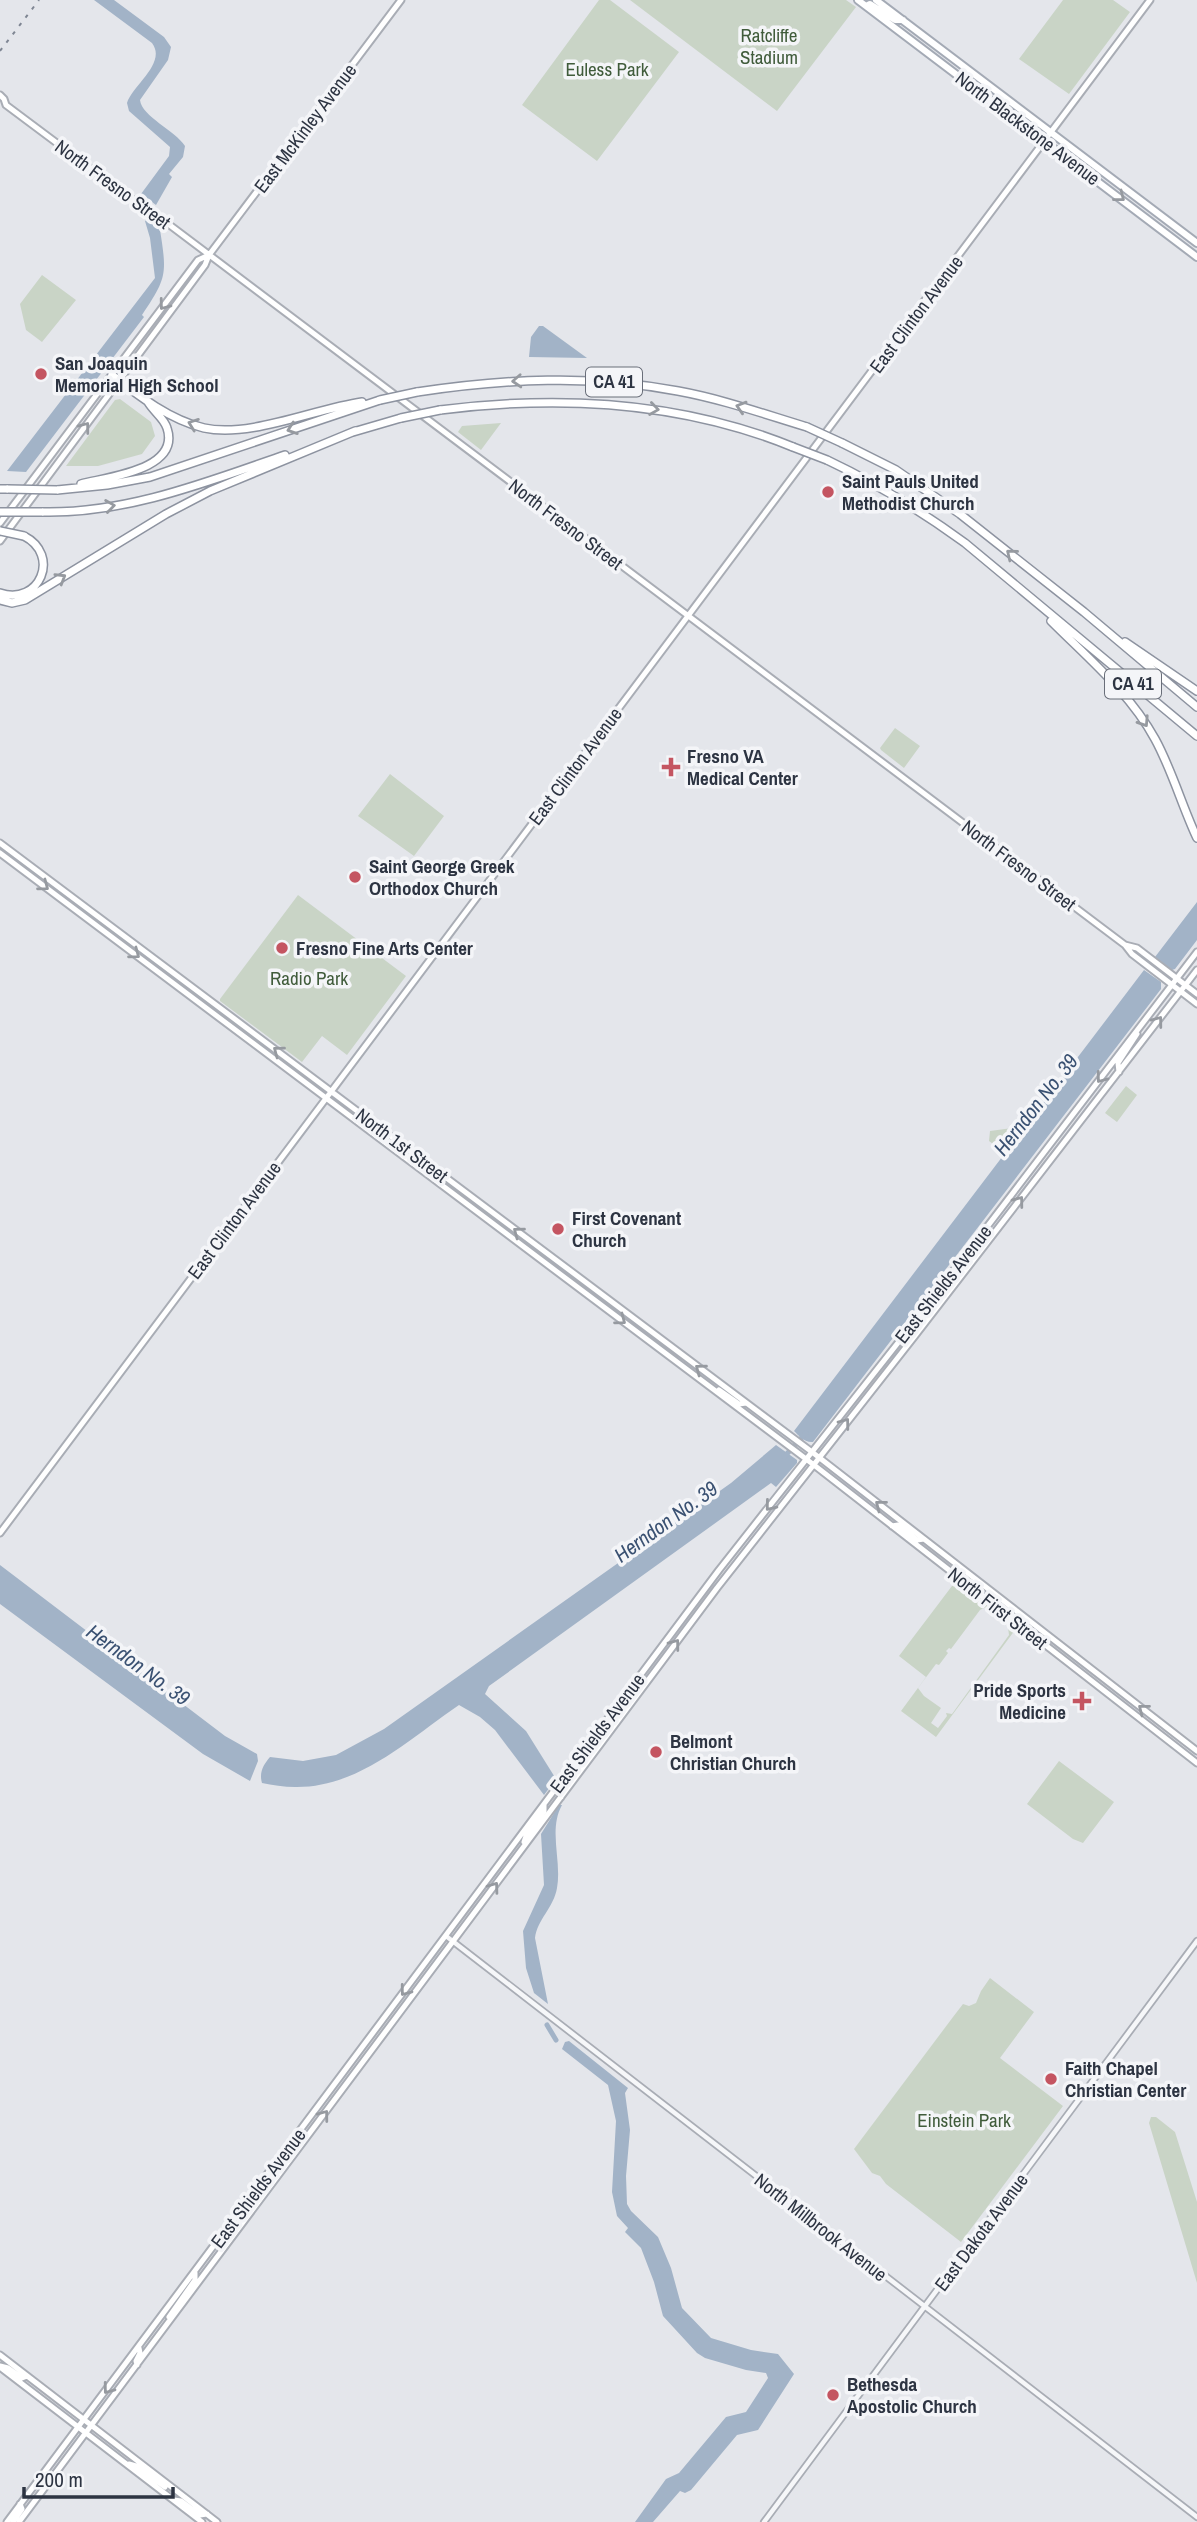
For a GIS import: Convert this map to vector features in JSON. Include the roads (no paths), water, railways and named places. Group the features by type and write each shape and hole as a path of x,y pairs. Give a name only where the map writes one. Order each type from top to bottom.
{"highway":[{"path":"112,375 147,402 193,424 225,430 252,427 346,404 380,400"},
{"name":"CA 41","path":"4,489 107,485 149,477 380,400 478,383 569,380 628,383 681,391 807,427 896,470 960,513 1197,707"},
{"path":"57,489 142,468 159,459 166,449 168,433 161,418 147,402"},
{"name":"CA 41","path":"0,512 42,512 120,505 179,491 355,431 440,410 547,402 632,407 706,419 827,460 870,481 937,522 965,542 1068,633 1197,736"},
{"path":"0,600 12,603 25,600 188,502 355,431"},
{"path":"0,531 24,536 39,549 44,564 42,574 33,588 14,596 0,593"},
{"path":"1084,612 1197,691"},
{"path":"1068,633 1144,720 1163,755 1197,838"}],"main road":[{"name":"East McKinley Avenue","path":"0,541 205,265 209,255 401,0"},
{"name":"North Blackstone Avenue","path":"858,0 1197,257"},
{"name":"North Blackstone Avenue","path":"876,0 1197,243"},
{"name":"East Clinton Avenue","path":"0,1533 1150,0"},
{"path":"866,6 873,5 895,20 902,20"},
{"name":"North Fresno Street","path":"2,100 1125,945 1132,954 1197,1004"},
{"name":"East McKinley Avenue","path":"0,523 198,260 209,255"},
{"name":"North 1st Street","path":"0,843 804,1446"},
{"name":"North 1st Street","path":"0,853 798,1453"},
{"name":"North Fresno Street","path":"1125,945 1136,948 1197,995"},
{"name":"East Shields Avenue","path":"7,2522 719,1570 807,1460 1197,952"},
{"name":"East Shields Avenue","path":"19,2522 717,1588 1197,970"},
{"path":"1119,1072 1118,1063 1134,1042 1142,1025"},
{"path":"391,1137 395,1151"},
{"path":"701,1380 739,1404 746,1403"},
{"name":"North First Street","path":"804,1446 1197,1751"},
{"name":"North First Street","path":"798,1453 1197,1763"},
{"path":"892,1526 900,1526 917,1540 924,1539"},
{"path":"561,1797 561,1789 569,1778 568,1772"},
{"path":"522,1849 526,1836 545,1810 544,1805"},
{"path":"162,2332 195,2280 195,2273"},
{"path":"137,2365 139,2348"},
{"path":"0,2355 217,2522"},
{"path":"0,2366 8,2368 18,2376 27,2376"},
{"path":"0,2366 201,2521 205,2519 211,2522"},
{"path":"128,2465 133,2465 166,2487 172,2487"},
{"path":"174,2500 181,2501 200,2515 207,2514"},
{"path":"13,2522 22,2509 20,2504"}],"street":[{"name":"North Millbrook Avenue","path":"446,1936 1197,2517"},
{"name":"East Dakota Avenue","path":"764,2522 1197,1941"}],"water":[{"path":"94,0 114,0 164,37 171,47 168,60 140,100 146,112 185,146 183,157 169,174 172,177 156,205 141,194 169,156 170,147 129,111 127,103 152,66 155,51 152,43"},
{"path":"145,221 160,230 164,266 161,283 142,315 144,317 26,472 7,471 155,278"},
{"path":"539,326 543,326 587,358 529,357 531,337"},
{"path":"1197,902 1197,940 1172,970 1155,957"},
{"path":"1144,970 1161,982 1161,989 813,1442 802,1439 794,1431"},
{"path":"776,1445 797,1460 797,1463 776,1487 771,1483 489,1686 485,1694 526,1731 556,1779 544,1795 495,1730 480,1717 459,1705 382,1759 341,1779 295,1787 262,1783 262,1769 270,1757 303,1761 336,1755 384,1729 731,1483"},
{"path":"0,1565 225,1736 257,1754 258,1761 250,1781 203,1754 0,1604"},
{"path":"559,1805 562,1805 556,1825 557,1888 535,1938 548,2004 534,1993 526,1968 523,1931 544,1885 541,1834"},
{"path":"569,2041 628,2088 625,2093 630,2130 626,2176 627,2204 658,2237 671,2268 682,2308 711,2338 751,2350 778,2354 794,2374 758,2430 737,2435 691,2490 685,2493 680,2491 653,2522 635,2522 666,2479 679,2473 726,2417 746,2412 768,2378 766,2373 705,2358 697,2353 663,2316 641,2248 625,2232 628,2228 617,2216 612,2192 616,2121 608,2085 562,2049 565,2042"}],"waterway":[{"name":"Herndon No. 39","path":"784,1457 806,1433"},
{"path":"547,2025 556,2040"}],"railway":[{"path":"0,51 39,0"}],"place":[{"name":"San Joaquin Memorial High School","path":"41,374"},
{"name":"Saint Pauls United Methodist Church","path":"828,492"},
{"name":"Fresno VA Medical Center","path":"671,767"},
{"name":"Saint George Greek Orthodox Church","path":"355,877"},
{"name":"Fresno Fine Arts Center","path":"282,948"},
{"name":"First Covenant Church","path":"558,1229"},
{"name":"Pride Sports Medicine","path":"1082,1701"},
{"name":"Belmont Christian Church","path":"656,1752"},
{"name":"Faith Chapel Christian Center","path":"1051,2079"},
{"name":"Bethesda Apostolic Church","path":"833,2395"}],"park label":[{"name":"Ratcliffe Stadium","path":"769,46"},
{"name":"Euless Park","path":"607,69"},
{"name":"Radio Park","path":"309,978"},
{"name":"Einstein Park","path":"964,2120"}]}
